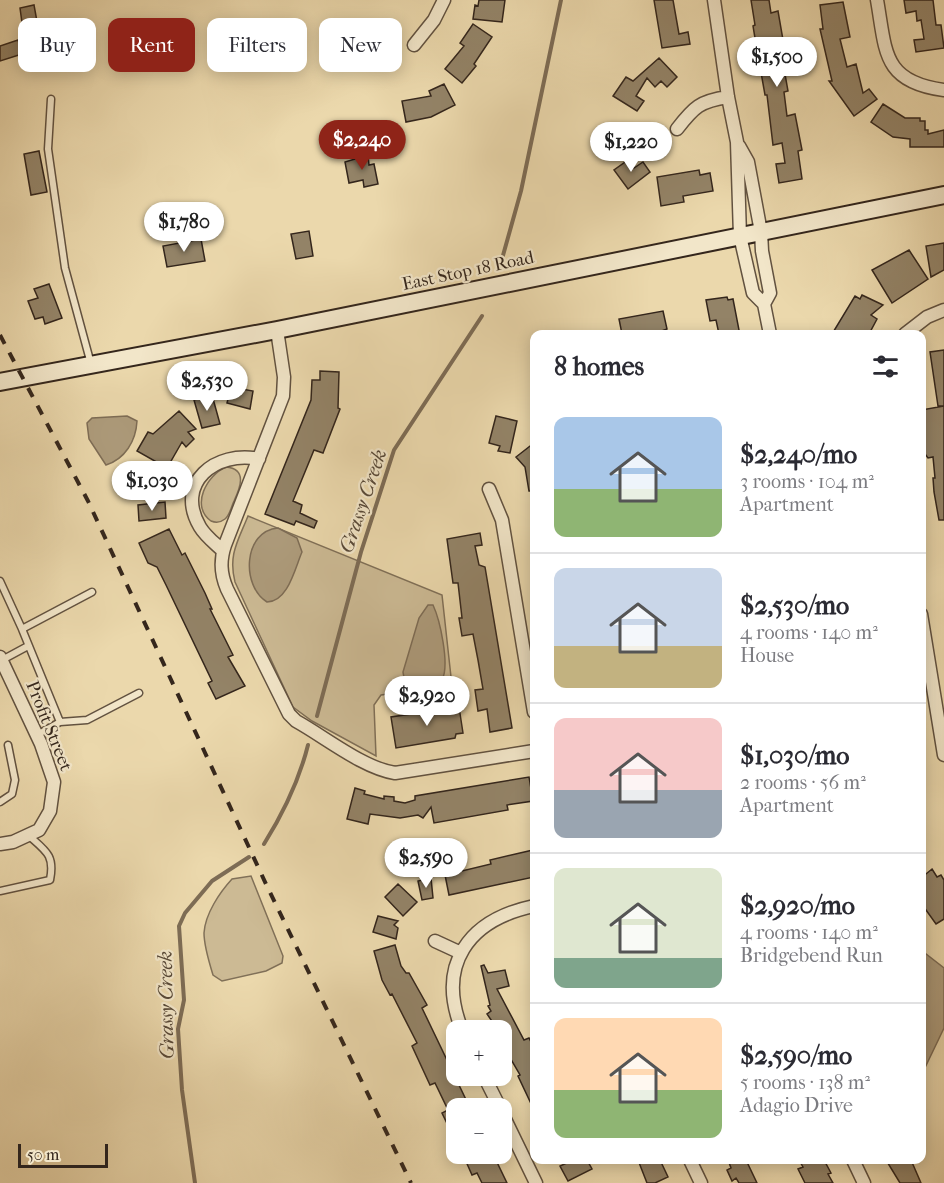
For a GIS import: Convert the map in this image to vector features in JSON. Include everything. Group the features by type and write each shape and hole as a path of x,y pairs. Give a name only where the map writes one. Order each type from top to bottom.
{"street":[{"path":"414,45 434,21 444,0"},
{"path":"714,0 737,142 740,236 753,293 764,304 769,330"},
{"path":"877,0 887,58 903,78 920,86 944,90"},
{"path":"677,129 692,110 708,100 728,97"},
{"path":"737,142 748,162 761,232 770,293 764,304"},
{"name":"East Stop 18 Road","path":"0,382 277,330 944,195"},
{"path":"910,330 927,317 944,310"},
{"path":"277,330 284,387 221,558 223,580 284,705 296,721 376,768 396,773 530,752"},
{"path":"223,551 200,527 194,506 196,484 207,468 214,463 236,457 259,459"},
{"path":"489,489 502,520 530,688"},
{"path":"926,645 944,755"},
{"name":"Profit Street","path":"2,664 37,735 54,782 50,811 39,830 28,835"},
{"path":"0,844 28,835"},
{"path":"460,1020 453,994 454,973 461,953 472,935 488,922 507,913 530,907"},
{"path":"435,941 461,953"},
{"path":"512,1134 536,1183"},
{"path":"692,1164 701,1183"},
{"path":"855,1164 864,1183"}],"lane":[{"path":"51,99 48,149 65,268 91,365"},
{"path":"0,581 60,722"},
{"path":"22,629 93,592"},
{"path":"2,664 28,646"},
{"path":"37,735 60,722 87,720 139,693"},
{"path":"0,802 12,794 15,780 8,745"},
{"path":"0,891 50,880 52,866 50,855 28,835"}],"shaded area":[{"path":"127,416 137,421 132,442 124,454 106,465 89,439 87,423 92,418"},
{"path":"226,467 237,471 240,475 240,485 228,515 225,519 215,522 205,515 202,499 207,484"},
{"path":"248,516 442,595 452,686 381,695 374,705 376,756 312,721 293,707 235,582 233,556"},
{"path":"278,528 297,538 302,552 290,583 274,601 267,602 253,584 250,560 252,549 258,539 266,531"},
{"path":"428,605 433,605 438,621 445,664 442,680 436,686 421,690 407,684 403,672 419,618"},
{"path":"251,876 283,956 282,963 266,971 222,981 213,975 207,954 204,933 207,918 232,879"},
{"path":"926,954 944,968 944,1028 926,1066"}],"building":[{"path":"479,0 505,0 502,22 473,19 475,5 478,6"},
{"path":"654,0 673,0 679,34 688,32 690,44 662,48"},
{"path":"751,0 769,0 771,13 778,11 787,63 783,63 788,91 784,92 787,116 795,114 802,150 798,151 802,179 779,183 776,164 785,163 782,143 773,145 767,95 765,95 753,26 755,25"},
{"path":"904,0 933,0 936,25 941,25 944,48 916,52 914,40 924,39 921,20 917,21 916,11 906,13"},
{"path":"843,2 850,37 840,39 847,67 856,64 863,93 869,89 877,99 854,116 829,81 832,81 820,29 823,29 820,5"},
{"path":"34,5 36,18 21,18 20,8"},
{"path":"473,24 492,37 474,64 476,66 462,83 445,69 464,46 460,43"},
{"path":"18,40 18,55 0,61 0,46"},
{"path":"659,58 677,77 667,87 661,81 655,87 647,78 636,96 644,101 637,111 613,96 626,77 633,81"},
{"path":"444,84 455,105 431,117 406,122 402,101 431,96 429,91"},
{"path":"883,104 905,118 920,118 920,121 925,121 925,130 928,130 928,134 944,130 944,147 910,147 910,139 893,137 871,122"},
{"path":"627,125 631,146 610,153 605,127 606,130"},
{"path":"39,151 47,192 31,195 24,154"},
{"path":"368,155 369,165 374,164 378,184 364,187 363,180 349,183 345,162"},
{"path":"628,160 634,168 643,162 650,172 628,189 614,170"},
{"path":"699,170 700,175 710,173 713,191 683,196 684,202 661,206 657,177"},
{"path":"309,231 313,256 296,259 291,234"},
{"path":"201,239 205,261 167,267 163,246"},
{"path":"944,243 944,270 931,277 926,246"},
{"path":"909,250 928,279 892,303 872,270"},
{"path":"49,284 62,318 45,324 43,317 35,319 28,301 38,298 34,289"},
{"path":"862,295 883,305 871,315 877,319 871,330 834,330 855,296 860,299"},
{"path":"727,297 728,300 733,299 739,330 718,330 716,320 710,321 706,300"},
{"path":"663,311 667,329 621,330 619,319"},
{"path":"944,350 944,406 938,406 930,352"},
{"path":"320,371 339,372 338,408 340,409 323,453 314,450 293,501 302,505 300,513 317,521 314,528 296,521 294,525 265,514 311,400 312,380 320,380"},
{"path":"231,387 253,391 250,409 227,403"},
{"path":"212,395 220,424 202,428 194,400"},
{"path":"944,406 944,520 939,520 934,492 933,457 928,458 926,455 926,409"},
{"path":"179,411 196,429 188,432 194,439 186,447 182,442 167,468 137,451 148,432 153,434"},
{"path":"496,416 517,421 510,453 498,451 500,446 489,443"},
{"path":"530,446 530,491 525,467 516,457"},
{"path":"135,468 163,475 161,480 166,481 164,494 130,486"},
{"path":"165,502 166,518 139,521 138,505"},
{"path":"169,529 182,555 185,553 205,593 212,609 210,609 233,655 228,657 245,686 216,699 208,683 212,681 166,585 157,567 148,563 139,543"},
{"path":"480,533 482,545 475,546 479,565 485,567 512,728 490,732 487,709 478,711 475,690 483,689 478,660 473,634 462,636 458,583 453,583 447,539"},
{"path":"459,707 463,733 456,734 455,738 396,748 391,717"},
{"path":"529,777 530,783 530,801 507,805 508,810 434,823 431,807 423,818 418,815 400,818 370,814 368,824 347,819 355,788 365,791 364,794 384,799 384,796 394,797 394,801 405,803 415,800 415,796"},
{"path":"530,851 530,878 449,895 445,875 491,864 490,860"},
{"path":"932,869 937,877 941,875 944,880 944,919 936,924 926,910 926,874"},
{"path":"431,878 433,898 422,900 418,881"},
{"path":"398,884 417,902 403,916 385,897"},
{"path":"378,916 398,921 394,925 398,928 396,939 373,932"},
{"path":"395,945 401,966 406,973 409,973 427,1005 422,1008 446,1058 446,1086 459,1086 465,1098 446,1098 446,1106 435,1083 430,1085 412,1046 417,1043 392,994 390,995 382,980 374,951"},
{"path":"484,965 488,973 505,970 509,986 497,989 524,1040 529,1038 530,1040 530,1102 512,1061 512,1020 491,1020 487,1014 491,1011 488,1006 490,1005 481,966"},
{"path":"467,1164 498,1164 507,1183 482,1183 477,1173 472,1175"},
{"path":"589,1164 592,1169 568,1181 560,1166"},
{"path":"640,1164 662,1164 668,1177 655,1183 647,1183"},
{"path":"730,1164 748,1164 757,1183 739,1183 736,1178 732,1181 727,1170 731,1168"},
{"path":"801,1164 826,1164 833,1183 805,1183 798,1169 803,1167"},
{"path":"888,1164 913,1164 921,1183 900,1183"}],"waterway":[{"name":"Grassy Creek","path":"502,259 521,191 561,0"},
{"name":"Grassy Creek","path":"317,716 361,552 394,450 482,316"},
{"name":"Grassy Creek","path":"264,844 290,796 308,745"},
{"name":"Grassy Creek","path":"195,1183 182,1090 178,1029 184,1000 179,926 185,913 212,881 249,857"}],"railway":[{"path":"0,335 88,501 266,884 411,1183"}]}
